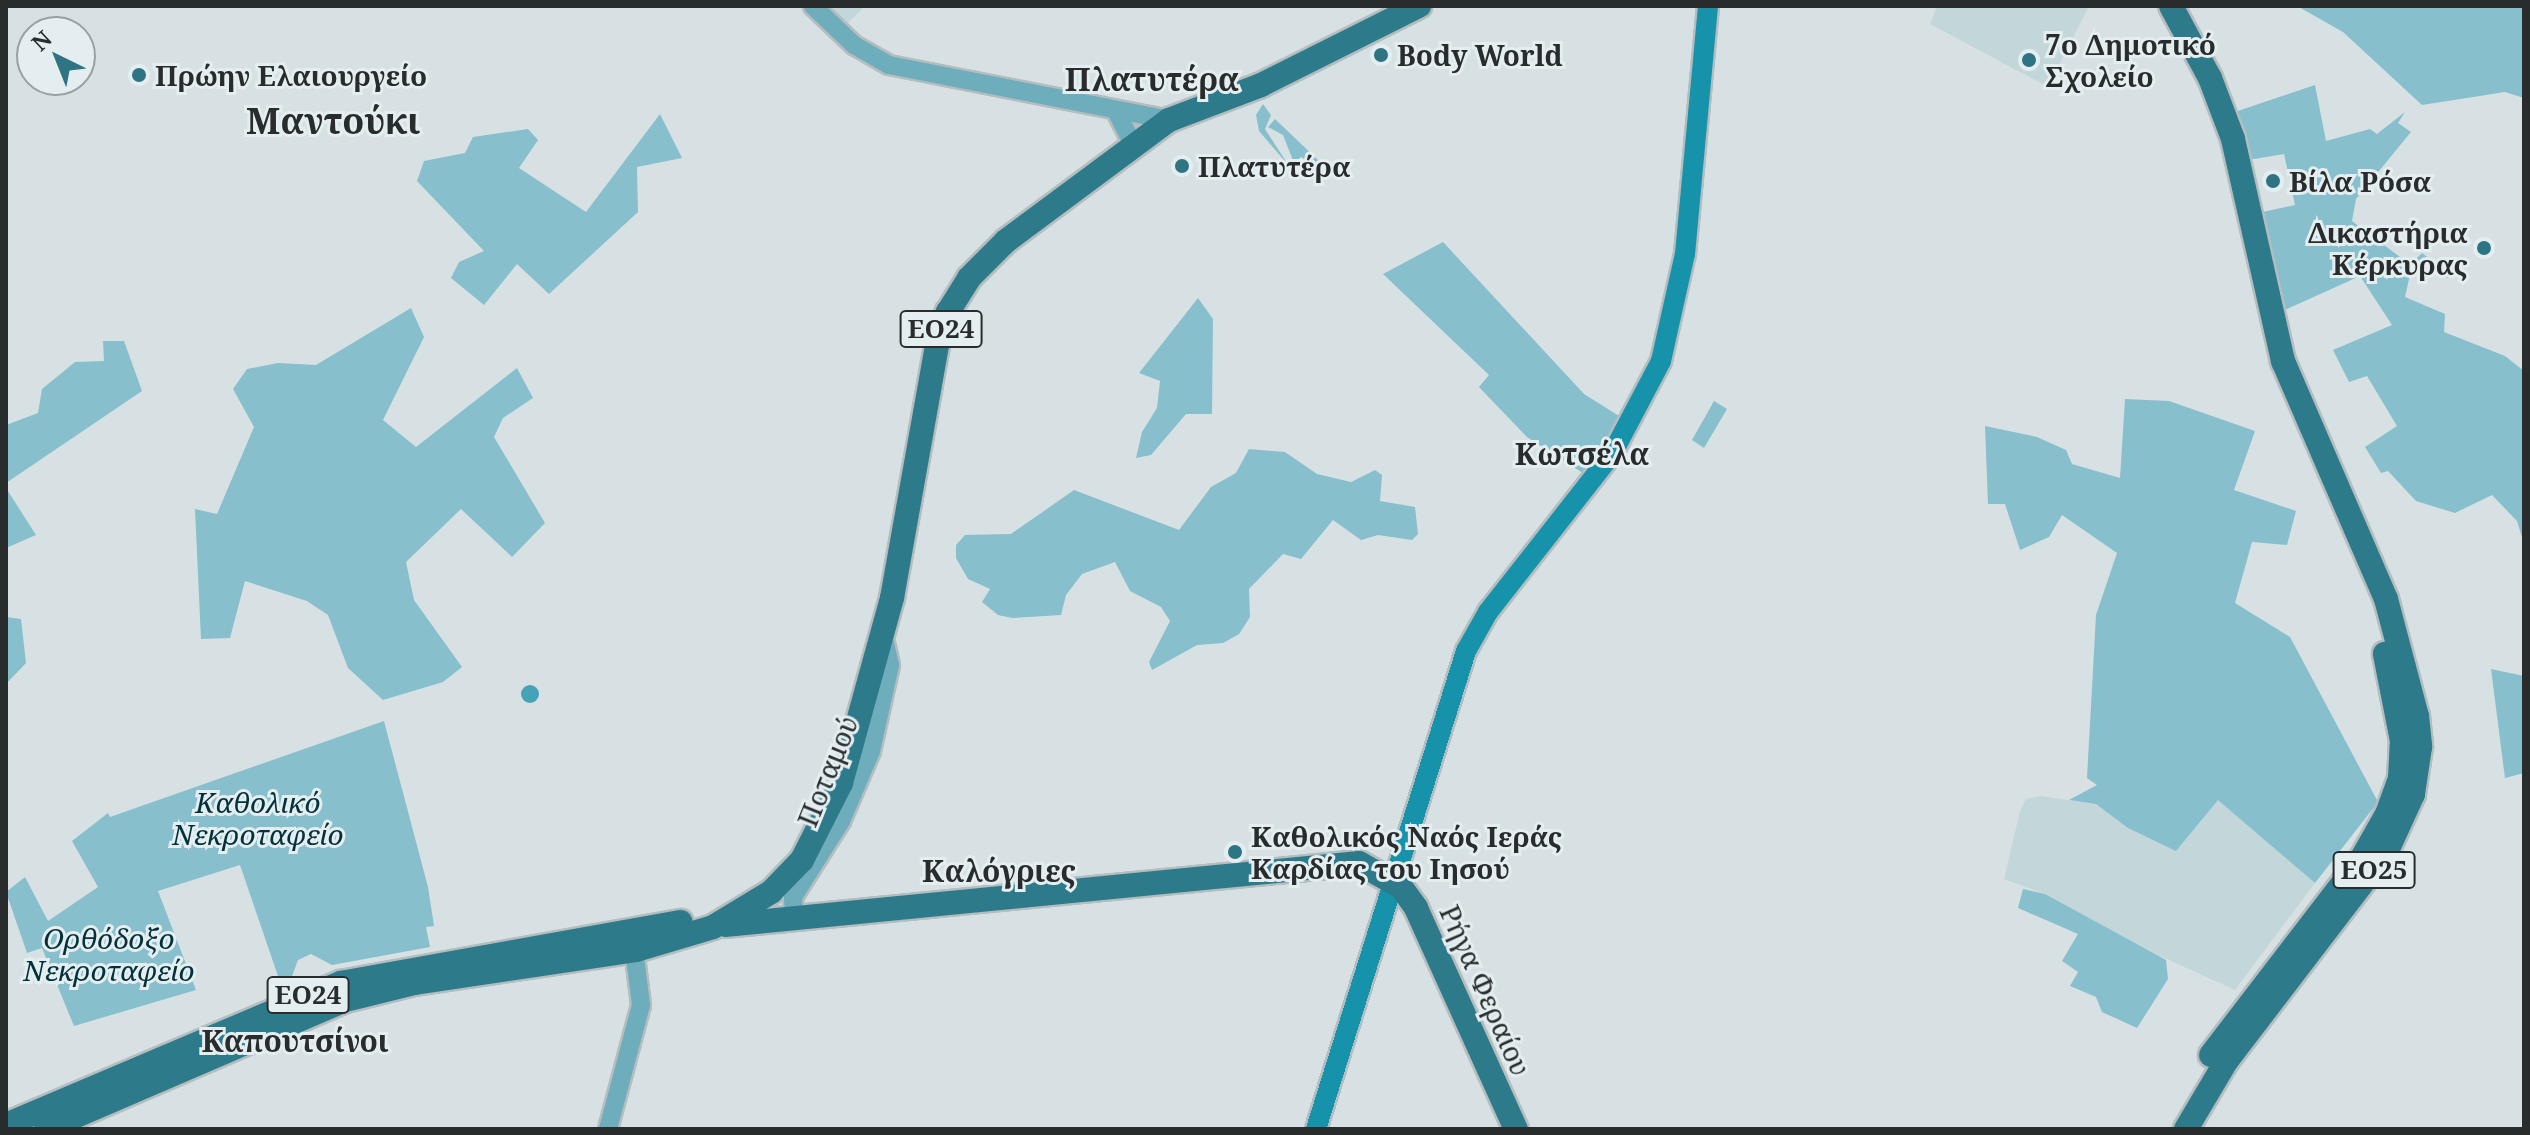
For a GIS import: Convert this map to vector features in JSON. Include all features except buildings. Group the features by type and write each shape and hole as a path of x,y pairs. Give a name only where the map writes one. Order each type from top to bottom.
{"main road":[{"name":"ΕΟ24","path":"46,1129 345,1000 415,983 713,927 784,882 808,847 841,783 884,638 934,355 948,312 996,249 1169,120 1261,85 1419,6"},
{"path":"1316,1129 1441,716 1472,638 1612,454 1661,361 1685,254 1708,6"},
{"name":"ΕΟ25","path":"2171,6 2223,111 2243,175 2286,370 2370,569 2386,599 2417,716 2419,756 2410,804 2373,871 2235,1049 2186,1129"},
{"name":"ΕΟ25","path":"2169,1129 2240,1013 2362,858 2396,792 2402,730 2372,603 2370,569"},
{"name":"ΕΟ24","path":"6,1125 314,984 392,965 633,942 734,902 808,847"},
{"path":"713,927 1359,863 1401,852"},
{"path":"1359,863 1393,881"},
{"name":"Ρήγα Φεραίου","path":"1393,881 1416,908 1516,1129"}],"street":[{"path":"813,6 854,45 889,65 1117,113 1169,120"},
{"path":"1117,113 1134,146"},
{"name":"Ποταμού","path":"794,917 796,890 841,821 871,751 890,665 884,638"},
{"path":"608,1129 641,1005 633,942"}],"shaded area":[{"path":"828,6 865,6 847,24"},
{"name":"7ο Δημοτικό Σχολείο","path":"1937,6 2089,6 2048,87 1930,24"},
{"path":"530,685 539,694 530,703 521,694"},
{"path":"2040,796 2096,804 2112,814 2218,799 2315,883 2235,990 2105,931 2045,894 2004,879 2020,811 2026,799"}],"green space":[{"path":"2297,6 2524,6 2524,98 2505,92 2422,105 2343,32"},
{"path":"2315,85 2326,141 2370,129 2377,134 2405,112 2398,123 2411,132 2356,199 2352,221 2412,266 2405,297 2445,314 2444,332 2505,356 2524,371 2524,544 2517,521 2492,495 2455,513 2416,501 2388,471 2381,473 2365,447 2397,426 2367,376 2349,382 2333,350 2392,325 2360,276 2278,313 2258,213 2295,205 2284,154 2248,160 2235,112"},
{"path":"1263,104 1271,115 1265,129 1289,166 1259,131 1256,115"},
{"path":"660,114 682,158 637,167 638,212 549,294 517,264 484,305 451,278 459,262 484,251 417,181 424,161 465,153 473,137 528,129 538,140 519,168 586,212"},
{"path":"1275,119 1319,161 1315,167 1301,157 1294,163 1283,135 1268,127"},
{"path":"1443,242 1584,394 1627,421 1589,477 1527,437 1479,387 1489,375 1383,274"},
{"path":"2422,253 2451,275 2448,278 2421,269 2414,261"},
{"path":"1198,298 1213,319 1212,414 1186,414 1151,455 1136,458 1142,432 1157,408 1160,381 1139,373"},
{"path":"411,308 424,337 383,420 416,447 517,368 533,398 503,418 494,437 545,523 512,557 461,509 406,562 414,600 462,667 443,682 383,700 348,668 328,615 307,601 245,581 230,638 201,639 195,509 217,514 254,427 233,389 247,369 278,363 316,365"},
{"path":"103,341 124,341 142,391 6,483 6,425 38,413 42,389 75,362 104,361"},
{"path":"2125,399 2169,401 2255,431 2234,490 2296,511 2287,545 2252,542 2235,603 2290,637 2378,802 2315,883 2218,800 2176,851 2128,828 2096,804 2069,800 2097,785 2087,778 2096,615 2117,553 2062,515 2049,537 2020,550 2005,504 1988,504 1985,426 2037,437 2066,450 2072,464 2120,478"},
{"path":"1714,401 1727,409 1704,448 1692,440"},
{"path":"1249,449 1285,452 1317,474 1351,482 1375,470 1382,475 1380,501 1415,507 1418,534 1412,540 1378,535 1361,540 1333,520 1301,559 1283,554 1249,589 1250,617 1239,634 1223,643 1197,645 1152,670 1149,662 1170,621 1161,607 1130,591 1115,562 1082,574 1066,595 1061,615 1012,618 998,615 982,602 990,589 968,579 956,558 956,545 965,535 1011,534 1074,490 1179,530 1211,487 1236,473"},
{"path":"6,488 36,535 6,548"},
{"path":"6,617 21,619 26,663 6,684"},
{"path":"2491,669 2524,676 2524,773 2505,778"},
{"path":"384,721 428,887 434,926 426,927 430,947 332,965 311,954 298,960 291,979 280,982 240,865 158,891 196,990 74,1026 42,948 27,953 6,892 25,877 48,921 98,887 72,841 108,813 110,817"},
{"path":"2023,889 2045,894 2166,960 2168,979 2137,1028 2102,1012 2096,997 2070,986 2078,972 2062,961 2078,934 2018,908"}],"place":[{"name":"Body World","path":"1381,55"},
{"name":"7ο Δημοτικό Σχολείο","path":"2029,60"},
{"name":"Πρώην Ελαιουργείο","path":"139,75"},
{"name":"Πλατυτέρα","path":"1182,166"},
{"name":"Βίλα Ρόσα","path":"2273,181"},
{"name":"Δικαστήρια Κέρκυρας","path":"2484,248"},
{"name":"Καθολικός Ναός Ιεράς Καρδίας του Ιησού","path":"1235,852"}],"district":[{"name":"Πλατυτέρα","path":"1152,79"},
{"name":"Μαντούκι","path":"333,121"},
{"name":"Κωτσέλα","path":"1582,454"},
{"name":"Καλόγριες","path":"999,871"},
{"name":"Καπουτσίνοι","path":"295,1041"}],"park label":[{"name":"Καθολικό Νεκροταφείο","path":"258,818"},
{"name":"Ορθόδοξο Νεκροταφείο","path":"109,954"}]}
